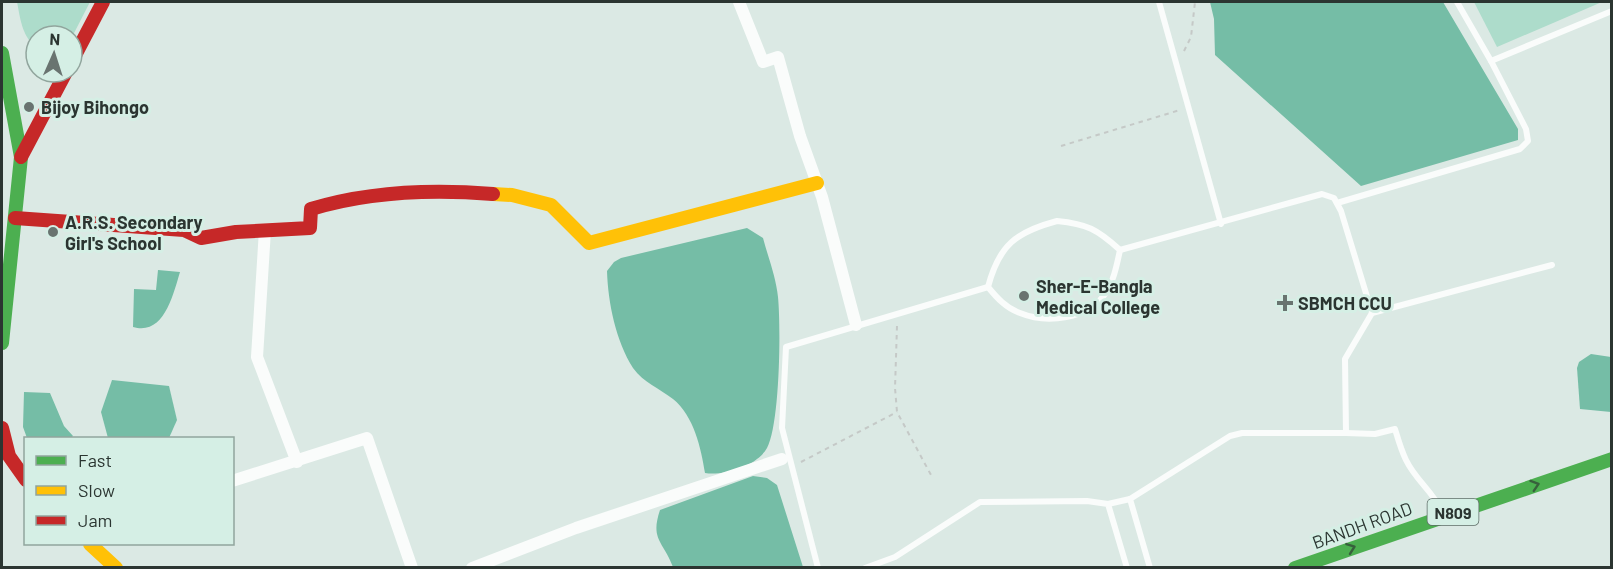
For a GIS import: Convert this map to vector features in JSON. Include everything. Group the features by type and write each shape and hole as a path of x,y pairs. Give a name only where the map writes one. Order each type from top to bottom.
{"main road":[{"path":"84,38 103,2"},
{"path":"2,53 21,157 2,343"},
{"path":"21,157 60,84"},
{"path":"15,218 184,230 201,238 236,232 310,228 311,209 350,197 460,191 512,195 551,205 589,243 817,183"},
{"path":"2,428 3,440 12,464 24,478"},
{"name":"BANDH ROAD","path":"1337,567 1445,522 1611,459"},
{"name":"BANDH ROAD","path":"1296,567 1445,522 1564,491"},
{"path":"92,545 116,567"}],"street":[{"path":"739,2 763,62 778,57 800,136 817,183 856,326"},
{"path":"265,230 257,357 297,462"},
{"path":"234,480 367,438 412,567"},
{"path":"472,567 576,528 787,463"}],"lane":[{"path":"1159,2 1221,224"},
{"path":"1337,203 1521,149 1528,141 1526,129 1457,2"},
{"path":"1491,61 1611,11"},
{"path":"1120,250 1221,224 1322,194 1334,198 1337,203 1372,313"},
{"path":"988,287 1001,252 1016,237 1035,227 1057,220 1082,224 1099,231 1120,250"},
{"path":"988,287 1002,303 1020,314 1041,318 1065,318 1085,312 1105,295 1114,274 1120,250"},
{"path":"1346,433 1345,359 1372,313 1552,265"},
{"path":"818,567 787,463 782,428 786,347 988,287"},
{"path":"865,567 895,557 980,502 1088,501 1108,504 1130,499 1230,436 1242,433 1375,434 1395,429 1406,460 1425,489 1437,498 1445,522"},
{"path":"1130,499 1150,567"},
{"path":"1108,504 1127,567"}],"path":[{"path":"1177,65 1191,37 1195,2"},
{"path":"1061,146 1188,108"},
{"path":"897,314 895,388 897,412 931,475"},
{"path":"787,463 897,412"}],"shaded area":[{"path":"17,2 90,2 79,24 24,24 24,29"},
{"path":"1210,2 1443,2 1518,129 1518,140 1361,186 1215,55 1214,19"},
{"path":"1474,2 1602,2 1497,47"},
{"path":"747,228 763,238 777,290 779,352 775,418 767,448 756,460 730,471 705,473 699,443 686,414 673,399 642,378 627,357 614,321 607,271 614,262 621,258"},
{"path":"158,270 180,272 166,312 152,325 144,328 133,327 134,289 156,290"},
{"path":"1591,354 1611,357 1611,412 1580,409 1577,368 1579,362"},
{"path":"112,380 169,386 177,420 169,437 108,437 101,412"},
{"path":"24,392 50,393 64,426 73,436 27,437 23,427"},
{"path":"753,476 767,478 777,485 803,567 673,567 657,534 660,510"}],"traffic: fast":[{"path":"2,53 21,157 2,343"},
{"path":"1295,568 1612,459"}],"traffic: slow":[{"path":"493,194 512,195 551,205 589,243 817,183"},
{"path":"91,545 116,568"}],"traffic: jam":[{"path":"84,38 103,2"},
{"path":"21,157 60,84"},
{"path":"15,218 184,230 201,238 236,232 310,228 311,209 356,198 424,192 493,194"},
{"path":"2,428 9,456 24,477"}],"place":[{"name":"Bijoy Bihongo","path":"29,107"},
{"name":"A.R.S. Secondary Girl's School","path":"53,232"},
{"name":"Sher-E-Bangla Medical College","path":"1024,296"},
{"name":"SBMCH CCU","path":"1285,303"}]}
